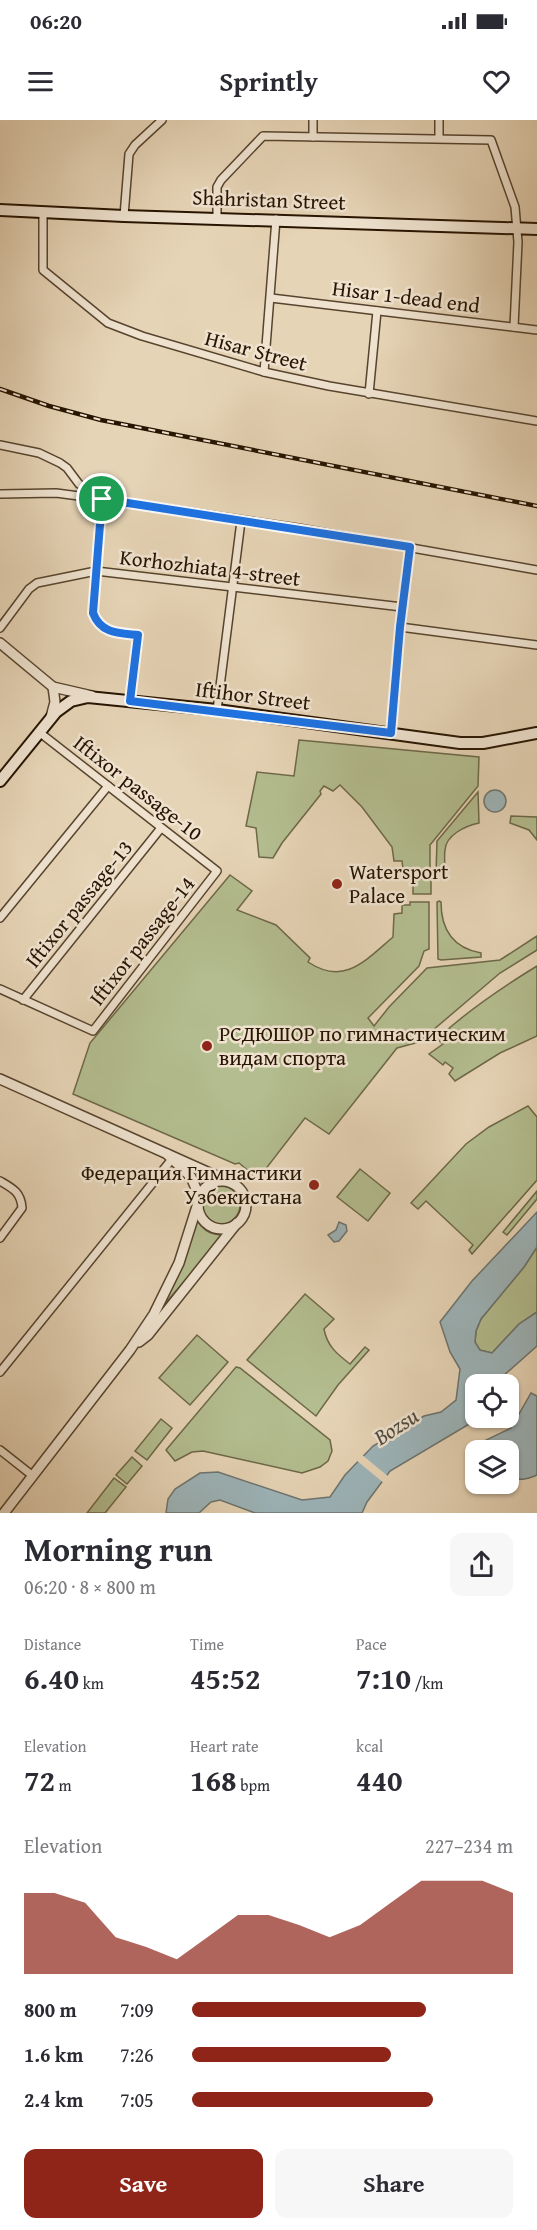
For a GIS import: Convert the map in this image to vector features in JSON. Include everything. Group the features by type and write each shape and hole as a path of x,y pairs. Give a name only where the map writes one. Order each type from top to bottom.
{"main road":[{"name":"Shahristan Street","path":"0,210 537,229"},
{"name":"Iftihor Street","path":"2,773 50,718 70,701 79,698 217,710 475,744 537,733"}],"street":[{"path":"124,216 129,154 135,145 162,120"},
{"path":"312,136 313,120"},
{"path":"439,120 439,138"},
{"path":"217,218 217,187 263,136 491,140 515,207 518,243 514,327"},
{"name":"Hisar Street","path":"43,213 41,264 43,270 95,314 123,330 264,372 369,394 537,421"},
{"path":"264,372 276,219"},
{"name":"Hisar 1-dead end","path":"271,298 537,330"},
{"path":"369,394 377,311"},
{"path":"0,445 39,453 60,463 79,483 102,499"},
{"path":"0,494 57,493 102,499 410,547 537,570"},
{"path":"102,499 93,607 99,625 106,630 138,635 130,701"},
{"path":"217,710 241,520"},
{"path":"391,733 402,607 410,547"},
{"name":"Korhozhiаta 4-street","path":"0,628 37,583 96,571 402,607"},
{"path":"400,627 537,645"},
{"path":"0,643 53,687 97,698"},
{"path":"50,718 55,702 53,687"},
{"name":"Iftixor passage-10","path":"39,732 217,871"},
{"path":"0,918 108,786"},
{"name":"Iftixor passage-13","path":"23,1000 161,828"},
{"name":"Iftixor passage-14","path":"23,1000 93,1031 217,871"},
{"path":"0,989 23,1000"},
{"path":"0,1078 170,1157 232,1183 243,1194 245,1202 242,1217 148,1335 130,1350"},
{"path":"170,1157 191,1177 197,1191 201,1217 214,1227 230,1227 237,1223"},
{"path":"0,1372 170,1157"},
{"path":"4,1513 130,1350 154,1314 179,1263 204,1189 210,1184 224,1181 232,1183"},
{"path":"0,1182 15,1190 22,1203 22,1208 0,1238"},
{"path":"0,1450 33,1476"}],"green space":[{"path":"299,740 479,757 478,786 430,845 430,872 411,873 410,869 403,869 402,861 394,861 392,847 362,807 340,785 333,791 324,786 320,791 321,794 273,858 259,857 256,828 246,826 257,772 294,776"},
{"path":"478,792 479,823 462,829 449,840 445,850 445,871 436,873 437,841"},
{"path":"511,816 537,817 537,840 529,830 510,823"},
{"path":"230,875 252,891 237,910 276,925 310,958 308,962 333,972 354,968 393,937 394,914 402,913 402,905 410,905 410,902 429,902 429,949 424,951 419,966 368,1018 374,1026 427,968 500,960 537,936 537,950 500,973 419,1042 397,1048 329,1134 305,1118 258,1179 239,1163 235,1164 73,1094 90,1043"},
{"path":"413,879 431,879 431,894 413,894"},
{"path":"439,901 443,921 450,936 463,947 481,953 481,957 438,959 437,902"},
{"path":"537,966 537,1036 500,1053 455,1081 449,1074 453,1068 445,1062 443,1065 429,1054 443,1044 437,1039 485,1000"},
{"path":"528,1106 537,1117 537,1180 472,1254 469,1250 473,1245 426,1201 418,1209 411,1203 466,1144 489,1127"},
{"path":"184,1166 215,1181 207,1184 199,1193"},
{"path":"360,1169 390,1193 368,1221 337,1197"},
{"path":"221,1186 235,1191 240,1205 235,1219 221,1224 207,1219 202,1205 207,1191"},
{"path":"537,1191 537,1199 507,1235 503,1232"},
{"path":"196,1218 207,1231 224,1235 157,1313"},
{"path":"537,1247 537,1312 519,1324 492,1353 479,1350 475,1342 476,1331 481,1319 524,1267"},
{"path":"305,1294 334,1319 324,1329 325,1335 330,1345 341,1357 350,1364 365,1347 369,1350 338,1385 316,1416 247,1360"},
{"path":"197,1335 228,1362 190,1405 159,1378"},
{"path":"236,1367 330,1440 332,1451 328,1461 320,1467 302,1473 203,1451 192,1452 175,1461 166,1450"},
{"path":"161,1419 172,1428 147,1460 135,1451"},
{"path":"132,1457 142,1466 127,1484 116,1475"},
{"path":"114,1478 126,1487 105,1513 87,1513"}],"water":[{"path":"495,790 503,793 506,801 503,809 495,812 487,809 484,801 487,793"},
{"name":"Bozsu","path":"537,1212 537,1247 524,1267 481,1319 476,1331 475,1342 480,1350 492,1353 519,1324 537,1312 537,1346 505,1374 465,1374 465,1427 390,1471 367,1502 362,1513 255,1513 220,1500 211,1502 199,1513 166,1513 168,1499 175,1489 200,1473 218,1472 302,1500 330,1497 345,1475 373,1446 424,1416 441,1412 456,1400 460,1369 450,1352 440,1322 472,1281"},
{"path":"339,1222 346,1225 347,1231 339,1241 334,1242 328,1235 336,1230"},
{"path":"531,1393 537,1396 537,1475 526,1479 519,1479 519,1440 486,1440 511,1428 519,1428 519,1414"}],"pier":[{"path":"361,1454 389,1477 385,1484 356,1460"}],"railway":[{"path":"0,389 49,406 101,420 537,506"}],"place":[{"name":"Watersport Palace","path":"337,884"},
{"name":"РСДЮШОР по гимнастическим видам спорта","path":"207,1046"},
{"name":"Федерация Гимнастики Узбекистана","path":"314,1185"}],"route":[{"path":"102,499 410,547 400,627 391,733 130,701 138,635 106,630 99,625 93,613 102,499"}]}
